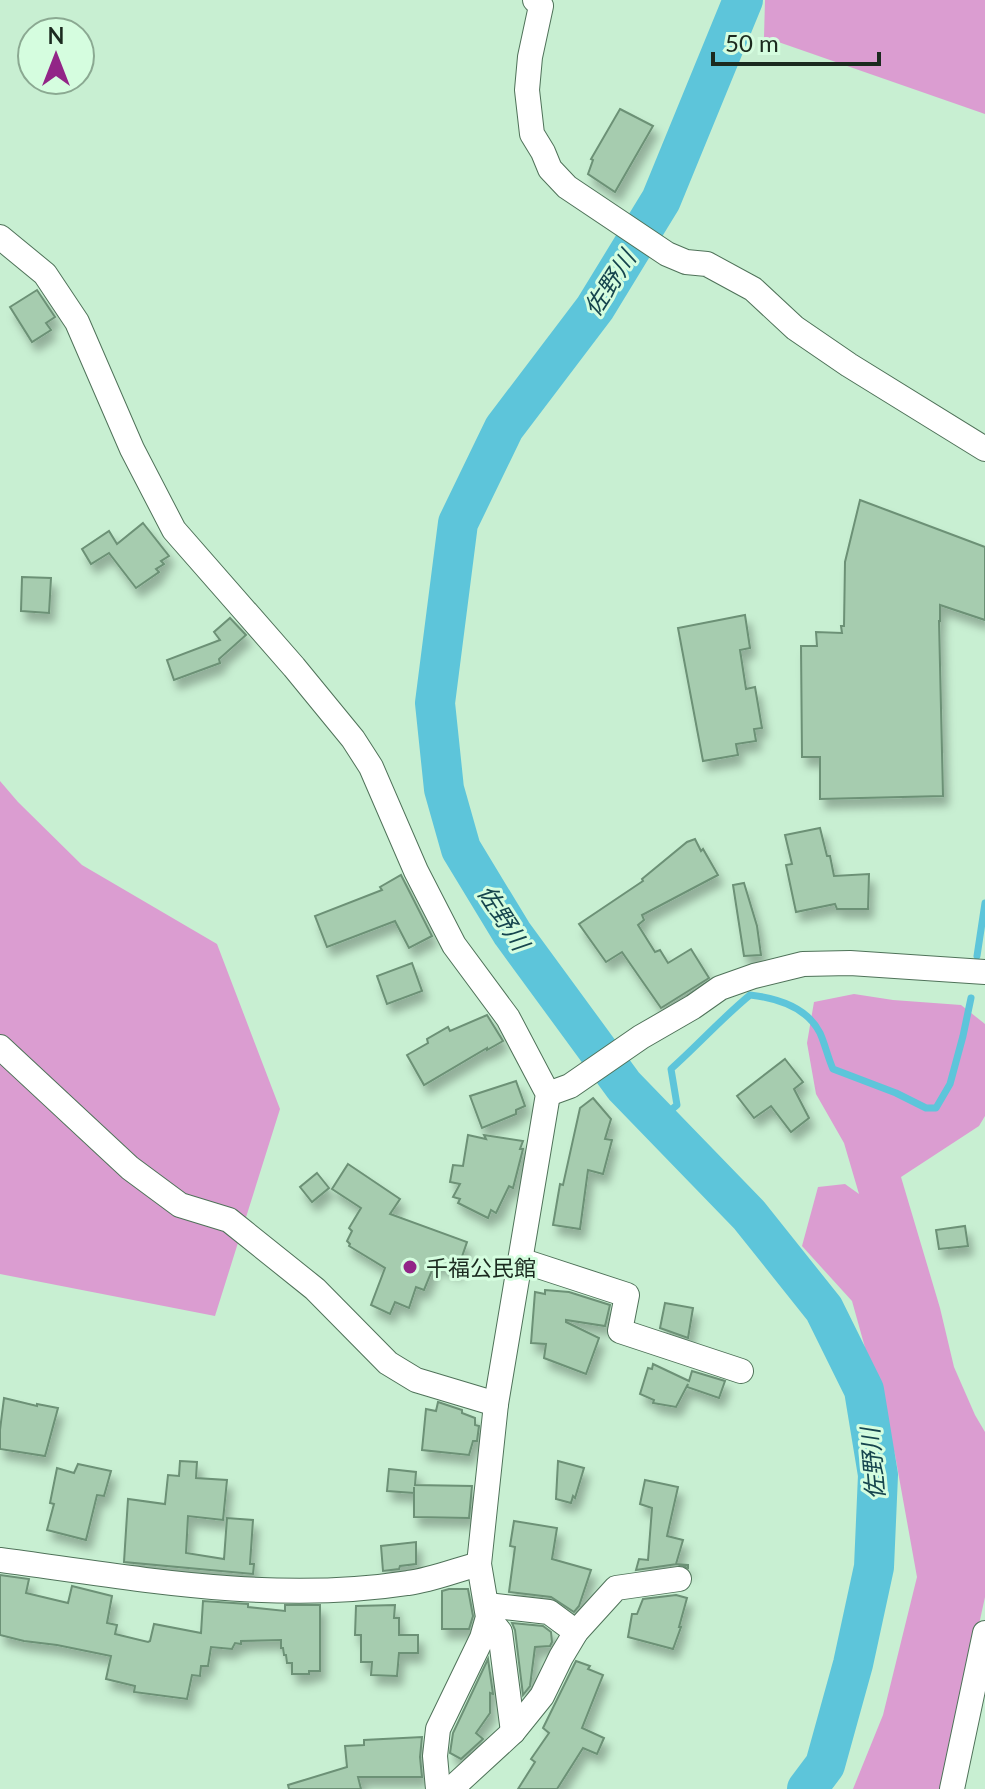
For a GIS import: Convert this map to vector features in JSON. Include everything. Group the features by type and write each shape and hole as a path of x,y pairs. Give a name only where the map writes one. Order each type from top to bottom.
{"street":[{"path":"535,0 541,6 530,57 527,90 532,134 550,169 567,187 667,254 686,262 707,264 753,289 795,328 985,449"},
{"path":"0,237 45,274 77,322 132,449 174,530 353,739 371,767 416,871 454,945 559,1090"},
{"path":"513,1732 500,1632 488,1611 479,1564 496,1404 520,1260 559,1090 720,988 754,976 803,964 850,963 985,972"},
{"path":"0,1047 130,1168 180,1205 229,1220 315,1289 388,1363 416,1380 496,1404"},
{"path":"520,1260 627,1295 620,1331 741,1371"},
{"path":"0,1560 200,1587 324,1591 411,1583 479,1564"},
{"path":"451,1789 513,1732 542,1696 576,1632 616,1588 679,1579"},
{"path":"488,1611 549,1612 576,1632"},
{"path":"438,1789 435,1756 438,1729 482,1638 488,1611"},
{"path":"952,1789 985,1633"}],"shaded area":[{"path":"765,0 985,0 985,114 764,37"},
{"path":"0,781 82,865 217,944 280,1109 215,1316 0,1274"},
{"path":"854,994 961,1005 985,1024 985,1116 979,1126 901,1177 954,1367 985,1432 985,1597 943,1789 853,1789 883,1715 917,1577 895,1455 852,1301 802,1246 818,1187 845,1184 859,1194 844,1143 816,1094 807,1043 814,1002"}],"building":[{"path":"620,109 653,126 615,192 588,174 591,159"},
{"path":"37,290 55,317 46,323 51,330 32,342 10,307"},
{"path":"860,500 985,547 985,620 940,605 943,796 820,799 820,757 802,757 801,646 817,646 816,632 842,633 845,562"},
{"path":"143,523 169,556 156,569 159,572 136,588 109,553 91,564 82,549 109,531 117,544"},
{"path":"22,577 51,578 49,613 21,611"},
{"path":"745,615 750,648 740,650 746,689 755,687 762,728 754,729 756,741 736,744 738,755 703,761 678,628"},
{"path":"230,618 246,635 219,659 220,663 174,680 167,660 220,640 214,632"},
{"path":"820,828 834,876 869,874 868,909 837,909 835,904 796,912 786,865 792,864 785,835"},
{"path":"695,839 718,875 642,915 644,920 638,925 655,952 660,950 668,963 691,949 709,978 661,1008 622,952 606,962 579,924 643,881 687,842"},
{"path":"401,875 432,936 409,948 395,921 327,947 315,916 382,890 380,887"},
{"path":"744,883 757,926 761,955 744,956 733,885"},
{"path":"412,963 422,991 387,1004 377,976"},
{"path":"487,1015 503,1041 424,1085 407,1055 448,1027 450,1031"},
{"path":"785,1059 803,1082 794,1089 809,1118 791,1132 771,1106 754,1118 737,1096"},
{"path":"516,1081 525,1106 516,1110 516,1114 482,1128 470,1096"},
{"path":"593,1098 611,1119 605,1139 612,1140 603,1174 588,1170 580,1229 553,1225 580,1108"},
{"path":"468,1135 523,1141 513,1188 509,1186 496,1213 491,1210 488,1218 458,1203 460,1199 453,1197 460,1184 450,1182 453,1165 463,1166"},
{"path":"348,1164 400,1199 390,1214 467,1242 457,1271 435,1263 424,1290 416,1287 409,1308 395,1302 390,1314 371,1305 385,1268 349,1246 347,1241 352,1231 349,1228 361,1208 332,1189"},
{"path":"317,1173 329,1188 312,1202 300,1187"},
{"path":"965,1226 968,1246 939,1249 936,1230"},
{"path":"545,1290 569,1292 610,1305 605,1326 566,1320 599,1338 586,1374 544,1358 546,1344 531,1343 535,1292 545,1294"},
{"path":"665,1303 693,1308 688,1338 660,1328"},
{"path":"653,1364 689,1381 692,1371 725,1381 719,1398 687,1387 688,1384 676,1407 653,1403 654,1400 640,1394 648,1368 652,1369"},
{"path":"4,1398 58,1408 45,1456 0,1449"},
{"path":"438,1402 475,1418 475,1425 479,1426 477,1441 473,1441 469,1455 422,1450 426,1409 436,1411"},
{"path":"180,1461 197,1462 196,1478 227,1480 223,1520 188,1516 186,1553 224,1559 227,1518 253,1520 250,1564 254,1564 253,1574 124,1562 128,1499 165,1504 168,1475 179,1476"},
{"path":"558,1461 584,1468 571,1503 556,1499"},
{"path":"78,1464 111,1471 104,1496 97,1495 86,1540 47,1530 54,1504 50,1503 57,1468 74,1473"},
{"path":"389,1469 416,1472 415,1485 472,1486 469,1518 414,1517 414,1493 387,1491"},
{"path":"645,1480 678,1487 667,1536 683,1540 677,1564 636,1570 639,1559 648,1560 652,1508 640,1504"},
{"path":"514,1521 557,1528 552,1559 591,1570 574,1612 551,1597 509,1592 515,1547 510,1546"},
{"path":"416,1542 416,1564 383,1571 381,1546"},
{"path":"0,1575 29,1579 26,1593 68,1603 72,1586 112,1596 107,1623 117,1625 115,1634 148,1642 154,1624 201,1633 203,1601 248,1604 248,1607 285,1611 285,1605 320,1605 320,1671 292,1674 292,1663 287,1663 281,1640 241,1641 241,1644 235,1643 232,1649 211,1647 208,1666 201,1666 200,1676 192,1675 187,1699 134,1692 135,1686 106,1679 111,1656 0,1635"},
{"path":"468,1589 473,1616 469,1629 442,1629 442,1591"},
{"path":"676,1595 687,1598 673,1649 628,1637 632,1614 637,1614 643,1599"},
{"path":"395,1605 394,1618 399,1618 399,1635 418,1635 418,1653 399,1653 397,1676 371,1675 372,1662 361,1662 361,1635 355,1635 356,1606"},
{"path":"512,1623 543,1626 551,1632 550,1646 535,1647 530,1686 523,1695 515,1630"},
{"path":"488,1659 493,1694 490,1693 490,1713 476,1733 483,1739 461,1759 450,1753 453,1733"},
{"path":"576,1661 603,1675 582,1728 604,1738 597,1754 583,1748 557,1789 518,1789 535,1762 531,1759 549,1733 543,1728"},
{"path":"422,1737 422,1777 358,1777 361,1789 289,1789 288,1785 347,1767 345,1746 364,1745 364,1740"}],"waterway":[{"name":"佐野川","path":"743,0 661,200 595,308 504,428 458,523 435,703 444,789 461,849 512,933 624,1086 749,1215 824,1309 864,1390 878,1475 874,1567 853,1664 825,1765 807,1789"},
{"path":"977,956 985,903"},
{"path":"658,1121 677,1105 671,1069 750,995 780,1001 807,1017 820,1033 833,1069 926,1108 936,1108 950,1084 971,998"}],"place":[{"name":"千福公民館","path":"410,1267"}]}
